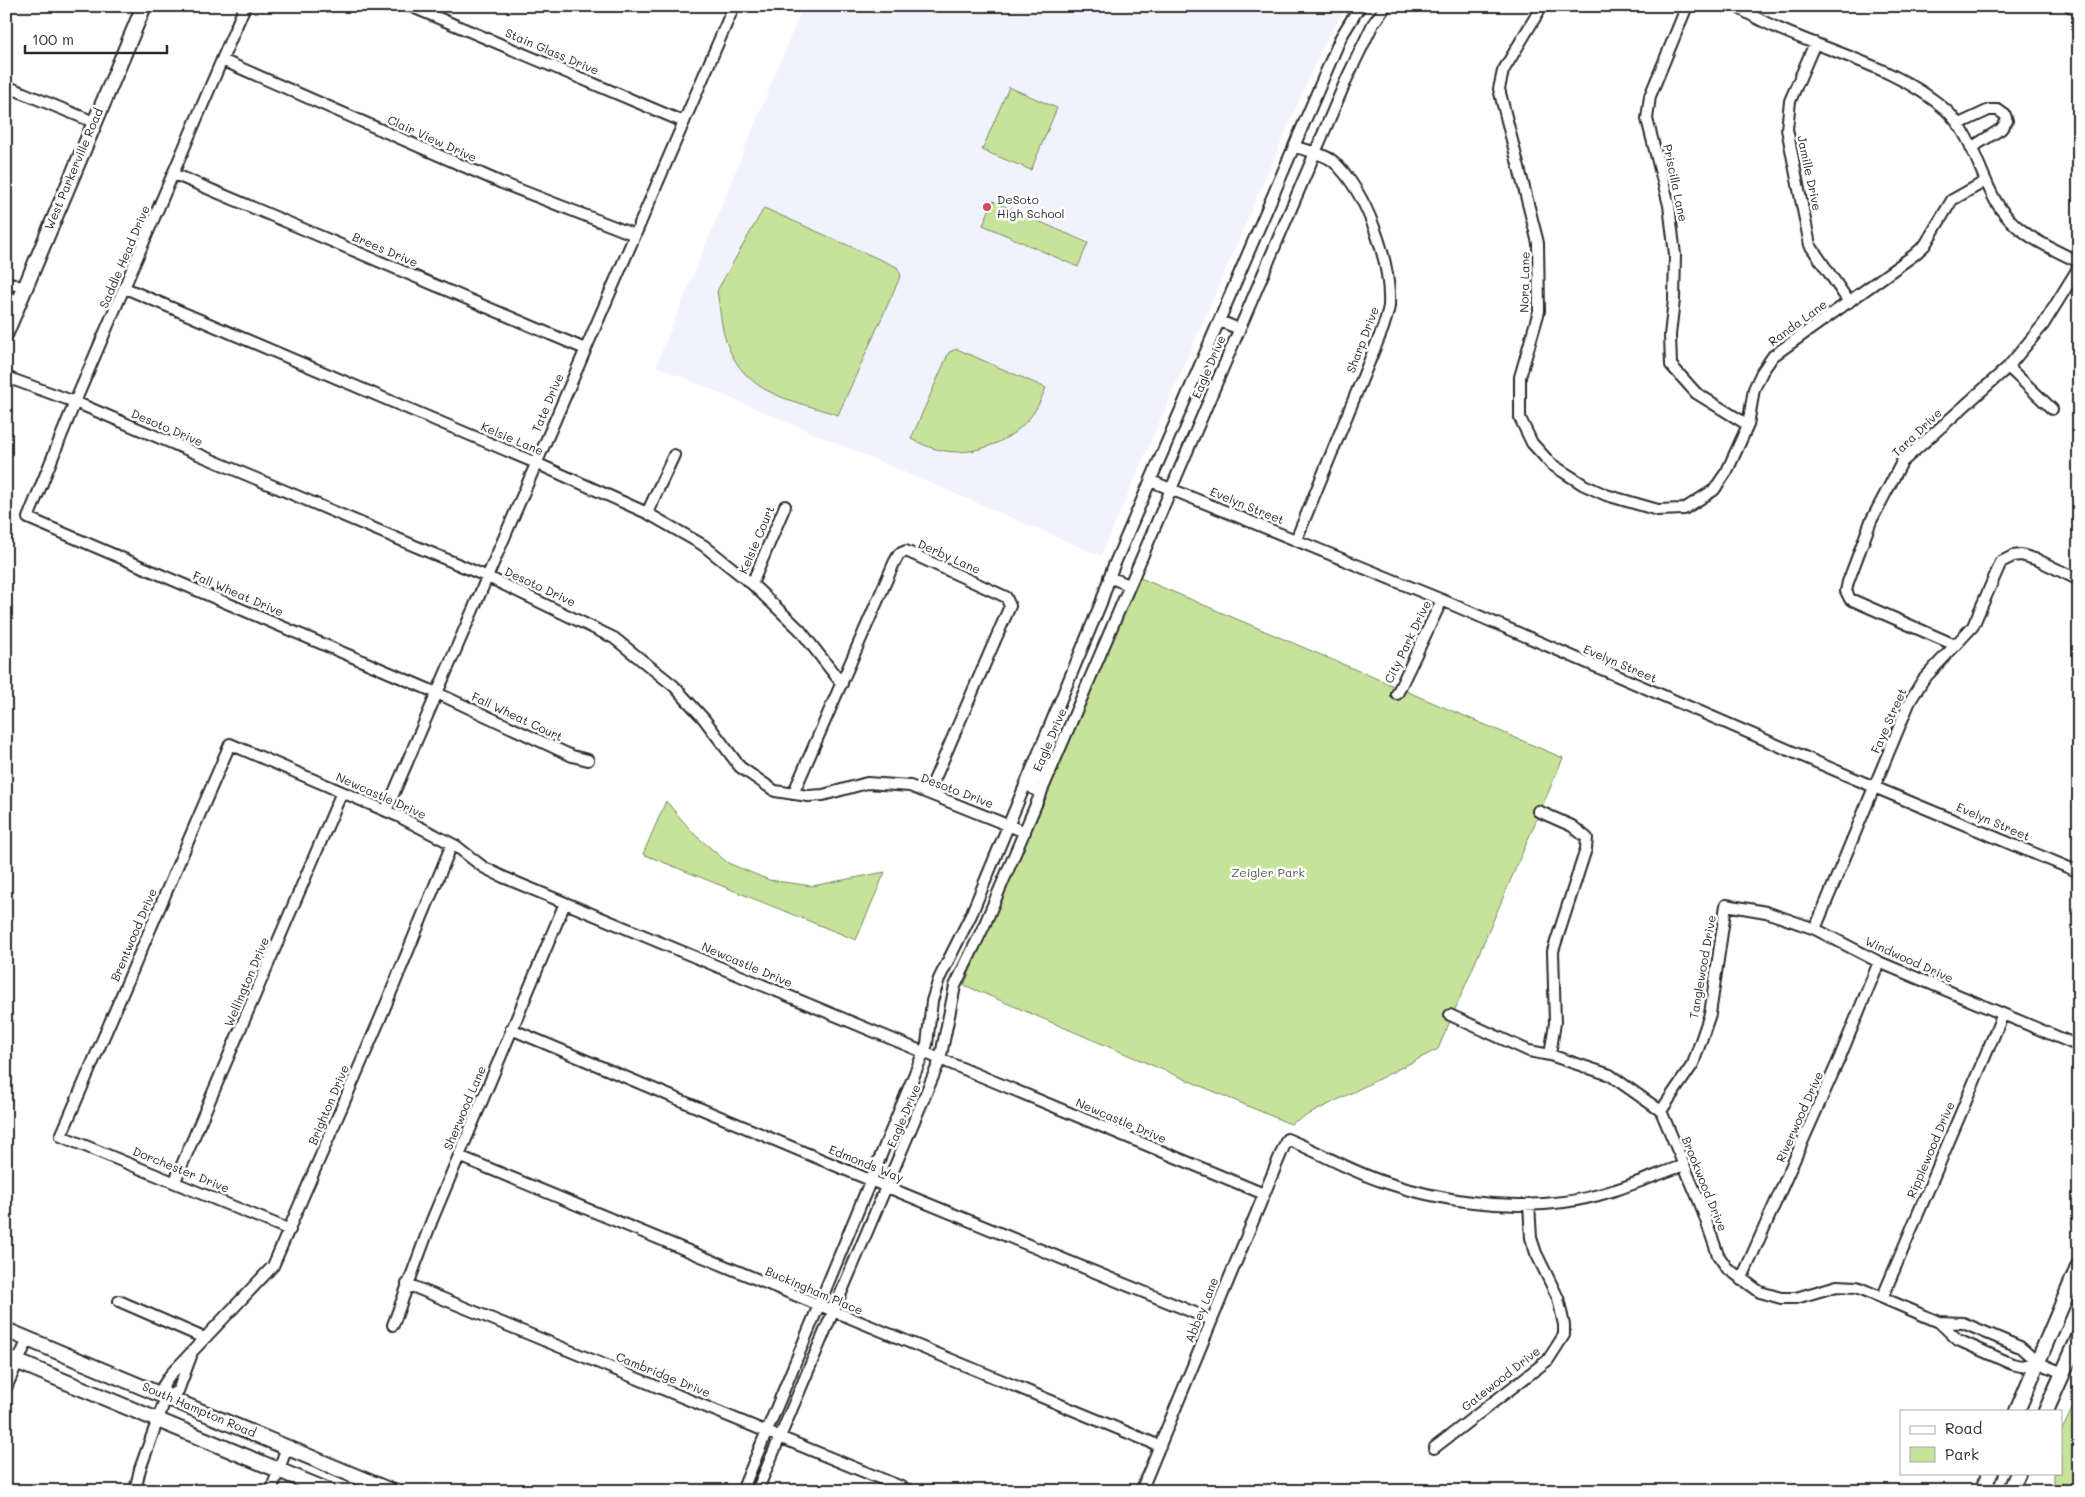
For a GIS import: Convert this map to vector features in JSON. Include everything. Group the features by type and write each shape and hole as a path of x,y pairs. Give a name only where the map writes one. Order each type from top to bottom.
{"main road":[{"name":"West Parkerville Road","path":"6,333 144,6"},
{"path":"2017,1410 2037,1362 2074,1289 2079,1265"},
{"name":"South Hampton Road","path":"6,1330 391,1491"},
{"path":"2046,1410 2079,1337"},
{"name":"South Hampton Road","path":"12,1359 329,1491"},
{"path":"1982,1491 1990,1474"},
{"path":"2010,1491 2018,1474"}],"street":[{"name":"Saddle Head Drive","path":"28,518 75,402 126,288 245,6"},
{"name":"Stain Glass Drive","path":"410,6 684,122"},
{"name":"Eagle Drive","path":"742,1491 927,1044 932,1000 940,979 971,915 1101,603 1109,577 1341,37 1360,6"},
{"name":"Eagle Drive","path":"758,1491 940,1060 955,986 984,926 1025,832 1170,488 1361,48 1386,6"},
{"name":"Nora Lane","path":"1542,6 1503,71 1499,89 1538,243 1539,311 1520,378 1520,418 1532,443 1551,464 1584,485 1638,506"},
{"name":"Priscilla Lane","path":"1687,6 1650,96 1647,119 1669,205 1675,255 1674,300 1670,335 1671,365 1696,393 1748,425"},
{"path":"1736,6 1911,86 1946,110 1959,124 1996,202 2014,224 2038,243 2079,262"},
{"path":"2070,6 2079,10"},
{"name":"Tate Drive","path":"386,811 684,122 731,7"},
{"name":"Jamille Drive","path":"1815,43 1790,101 1787,128 1810,246 1849,302"},
{"name":"Clair View Drive","path":"222,60 502,183 635,235"},
{"path":"6,86 94,122"},
{"path":"1959,124 1989,110 1998,110 2005,115 2007,121 2001,129 1971,148"},
{"name":"Sharp Drive","path":"1295,147 1333,161 1352,185 1368,214 1386,268 1389,307 1383,328 1296,540"},
{"name":"Brees Drive","path":"174,174 586,349"},
{"name":"Randa Lane","path":"1638,506 1658,510 1684,509 1714,490 1727,471 1748,425 1754,388 1773,356 1914,255 1925,244 1952,200 1986,181"},
{"name":"Tara Drive","path":"1954,645 1850,599 1846,591 1848,582 1871,521 1902,462 2008,367 2043,325 2079,266"},
{"path":"6,281 22,295"},
{"name":"Kelsie Lane","path":"126,288 536,463 646,513 703,544 752,584 800,630 842,684"},
{"path":"6,296 22,295"},
{"path":"1220,321 1239,329"},
{"path":"2008,367 2052,409"},
{"name":"Desoto Drive","path":"6,376 75,402 488,576 583,621 620,641 674,686 704,719 740,767 775,791 823,795 867,783 910,786 1025,832"},
{"path":"646,513 674,456"},
{"name":"Evelyn Street","path":"1151,480 1442,600 1874,787 2079,872"},
{"name":"Kelsie Court","path":"752,584 785,506"},
{"name":"Fall Wheat Drive","path":"28,518 437,693"},
{"name":"Derby Lane","path":"793,794 899,554 906,551 1006,597 1010,606 929,792"},
{"name":"Faye Street","path":"1815,929 1910,701 1923,680 1973,626 2001,562 2013,556 2021,555 2038,560 2079,580"},
{"path":"1109,577 1129,586"},
{"name":"City Park Drive","path":"1397,694 1442,600"},
{"name":"Fall Wheat Court","path":"437,693 572,756 588,760"},
{"path":"1041,794 1032,788 1046,757 1061,700"},
{"name":"Newcastle Drive","path":"230,744 386,811 452,844 483,867 565,903 1264,1194"},
{"name":"Brentwood Drive","path":"61,1136 230,744"},
{"name":"Wellington Drive","path":"175,1181 342,792"},
{"path":"1538,811 1572,826 1587,838 1586,849 1553,951 1555,1022 1550,1055"},
{"name":"Brighton Drive","path":"166,1397 163,1386 171,1374 273,1266 290,1230 452,844"},
{"name":"Sherwood Lane","path":"392,1325 406,1284 565,903"},
{"name":"Windwood Drive","path":"1726,905 1766,912 1815,929 1879,962 2079,1046"},
{"name":"Tanglewood Drive","path":"1661,1111 1693,1064 1710,1014 1726,905"},
{"name":"Riverwood Drive","path":"1741,1280 1840,1057 1879,962"},
{"path":"940,979 955,986"},
{"name":"Ripplewood Drive","path":"1883,1296 2003,1014"},
{"path":"1450,1015 1529,1051 1550,1055 1610,1075 1661,1111"},
{"name":"Edmonds Way","path":"511,1029 870,1180 1212,1320"},
{"name":"Brookwood Drive","path":"1661,1111 1684,1165 1718,1255 1741,1280 1760,1292 1781,1298 1796,1298 1837,1286 1857,1287 1883,1296 1939,1322 1958,1340 2012,1364 2021,1366 2037,1362"},
{"name":"Dorchester Drive","path":"61,1136 175,1181 290,1230"},
{"name":"Abbey Lane","path":"1141,1491 1287,1139 1382,1182 1420,1193 1470,1202 1529,1204"},
{"name":"Buckingham Place","path":"459,1156 834,1313 1160,1446"},
{"path":"1529,1204 1565,1202 1602,1193 1684,1165"},
{"name":"Gatewood Drive","path":"1434,1448 1548,1360 1564,1335 1564,1325 1558,1298 1536,1253 1532,1238 1529,1204"},
{"name":"Cambridge Drive","path":"406,1284 910,1491"},
{"path":"119,1301 204,1338"},
{"name":"Brookwood Drive","path":"1939,1322 1963,1323 2020,1347 2037,1362 2063,1373"},
{"path":"6,1388 12,1359 28,1339"},
{"path":"135,1491 140,1468 166,1397"},
{"path":"271,1491 287,1447"}],"shaded area":[{"name":"DeSoto High School","path":"803,6 1346,6 1322,48 1101,556 656,366"}],"green space":[{"path":"1009,87 1057,108 1031,170 982,150"},
{"path":"993,201 1088,243 1078,267 983,225"},
{"path":"764,208 897,267 901,275 838,415 787,399 758,385 746,375 727,344 717,291"},
{"path":"957,349 1046,388 1034,412 1025,423 1003,440 977,450 949,452 911,439 949,352"},
{"name":"Zeigler Park","path":"1138,577 1563,758 1438,1049 1290,1124 964,985"},
{"path":"666,801 694,834 728,863 769,880 812,886 885,872 856,940 643,854"},
{"path":"2079,1395 2079,1491 2041,1491 2043,1487 2054,1483 2054,1474 2062,1474 2062,1430"}],"place":[{"name":"DeSoto High School","path":"987,207"}]}
